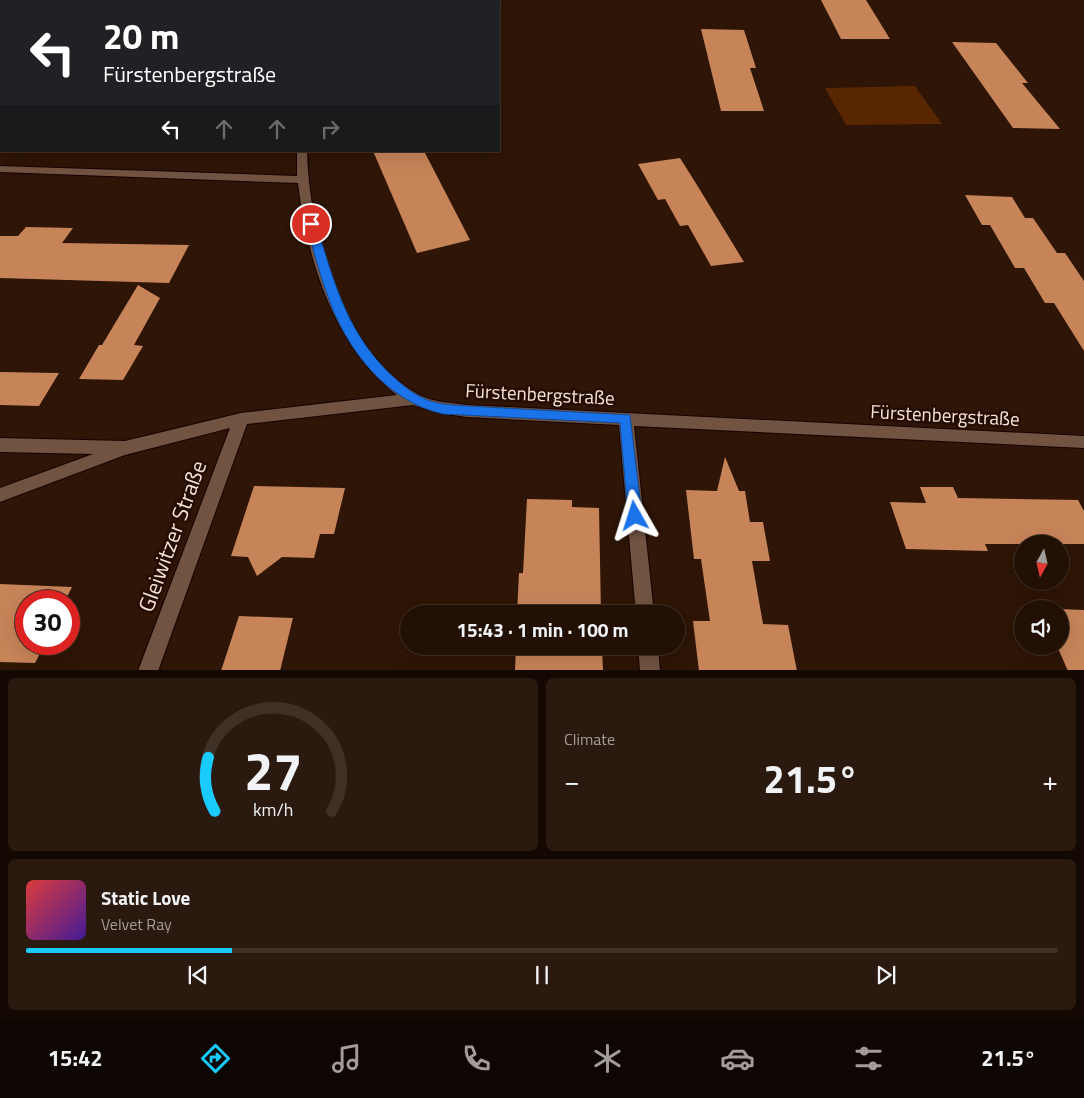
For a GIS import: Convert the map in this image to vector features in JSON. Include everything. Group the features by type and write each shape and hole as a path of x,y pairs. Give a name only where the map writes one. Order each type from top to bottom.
{"street":[{"path":"302,152 307,208 334,298 348,328 368,359 391,383 414,399"},
{"path":"0,169 304,180"},
{"name":"Fürstenbergstraße","path":"0,445 125,448 241,419 323,408 414,399 435,407 467,411 1084,442"},
{"name":"Gleiwitzer Straße","path":"148,670 241,419"},
{"path":"626,419 644,605"},
{"path":"0,495 125,448"},
{"path":"649,655 650,670"}],"shaded area":[{"path":"915,86 942,124 846,125 825,88"}],"building":[{"path":"821,0 866,0 890,39 841,39"},
{"path":"701,29 744,30 756,68 750,68 764,111 721,111"},
{"path":"952,42 996,43 1028,83 1022,83 1060,129 1013,128"},
{"path":"373,152 425,152 470,240 417,253"},
{"path":"680,158 744,262 711,266 688,225 680,226 665,199 658,200 638,164"},
{"path":"965,195 1012,197 1025,218 1033,218 1057,253 1065,253 1084,281 1084,351 1054,303 1045,303 1024,268 1015,268 990,225 982,225"},
{"path":"26,227 73,228 62,243 189,245 169,283 0,278 0,236 18,236"},
{"path":"138,285 160,298 134,345 143,346 123,380 79,379 99,345 102,345"},
{"path":"0,372 59,373 39,406 0,405"},
{"path":"725,457 739,491 745,491 750,522 763,522 770,561 752,561 763,624 788,625 797,670 699,670 693,621 710,621 701,559 694,559 686,490 717,491"},
{"path":"254,486 345,488 334,534 320,534 314,558 282,557 257,576 248,557 231,556"},
{"path":"920,487 953,487 958,498 1078,500 1084,511 1084,544 1069,544 1069,535 1014,535 1014,544 985,544 988,551 906,549 890,502 926,503"},
{"path":"527,499 572,500 572,507 599,508 601,605 517,605 519,573 523,573"},
{"path":"0,584 72,587 70,590 15,590 15,655 39,655 35,663 0,662"},
{"path":"1069,609 1084,610 1084,670 1068,670 1061,655 1069,655"},
{"path":"239,616 293,618 280,670 221,670"},
{"path":"516,655 602,655 603,670 515,670"}],"route":[{"path":"311,224 334,298 358,345 368,359 391,383 414,399 443,409 626,419 635,516"}]}
